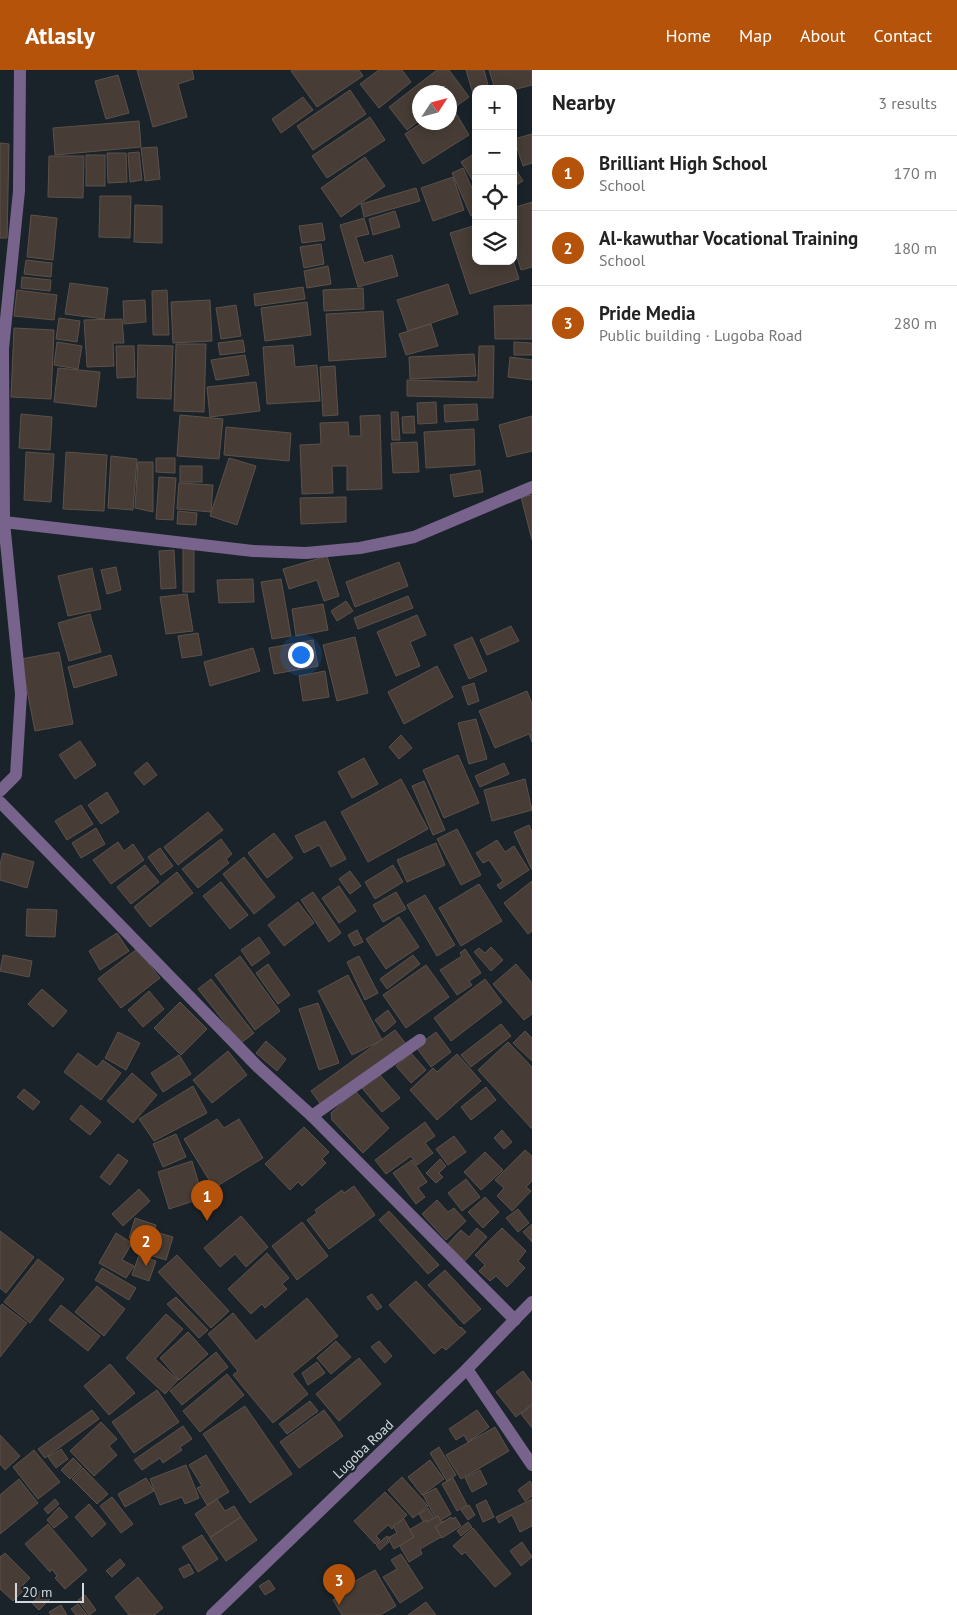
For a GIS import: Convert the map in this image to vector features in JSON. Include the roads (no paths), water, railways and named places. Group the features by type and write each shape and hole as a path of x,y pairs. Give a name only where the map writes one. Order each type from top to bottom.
{"street":[{"path":"0,791 16,775 21,694 4,522 3,349 18,191 20,70"},
{"path":"4,522 253,551 306,553 360,548 414,538 532,487"},
{"path":"0,802 258,1067 312,1116 515,1320"},
{"path":"312,1116 420,1040"},
{"name":"Lugoba Road","path":"212,1615 467,1369 532,1302"},
{"path":"467,1369 532,1465"}],"place":[{"name":"Brilliant High School","path":"207,1221"},
{"name":"Al-kawuthar Vocational Training","path":"146,1266"},
{"name":"Pride Media","path":"339,1605"}]}
